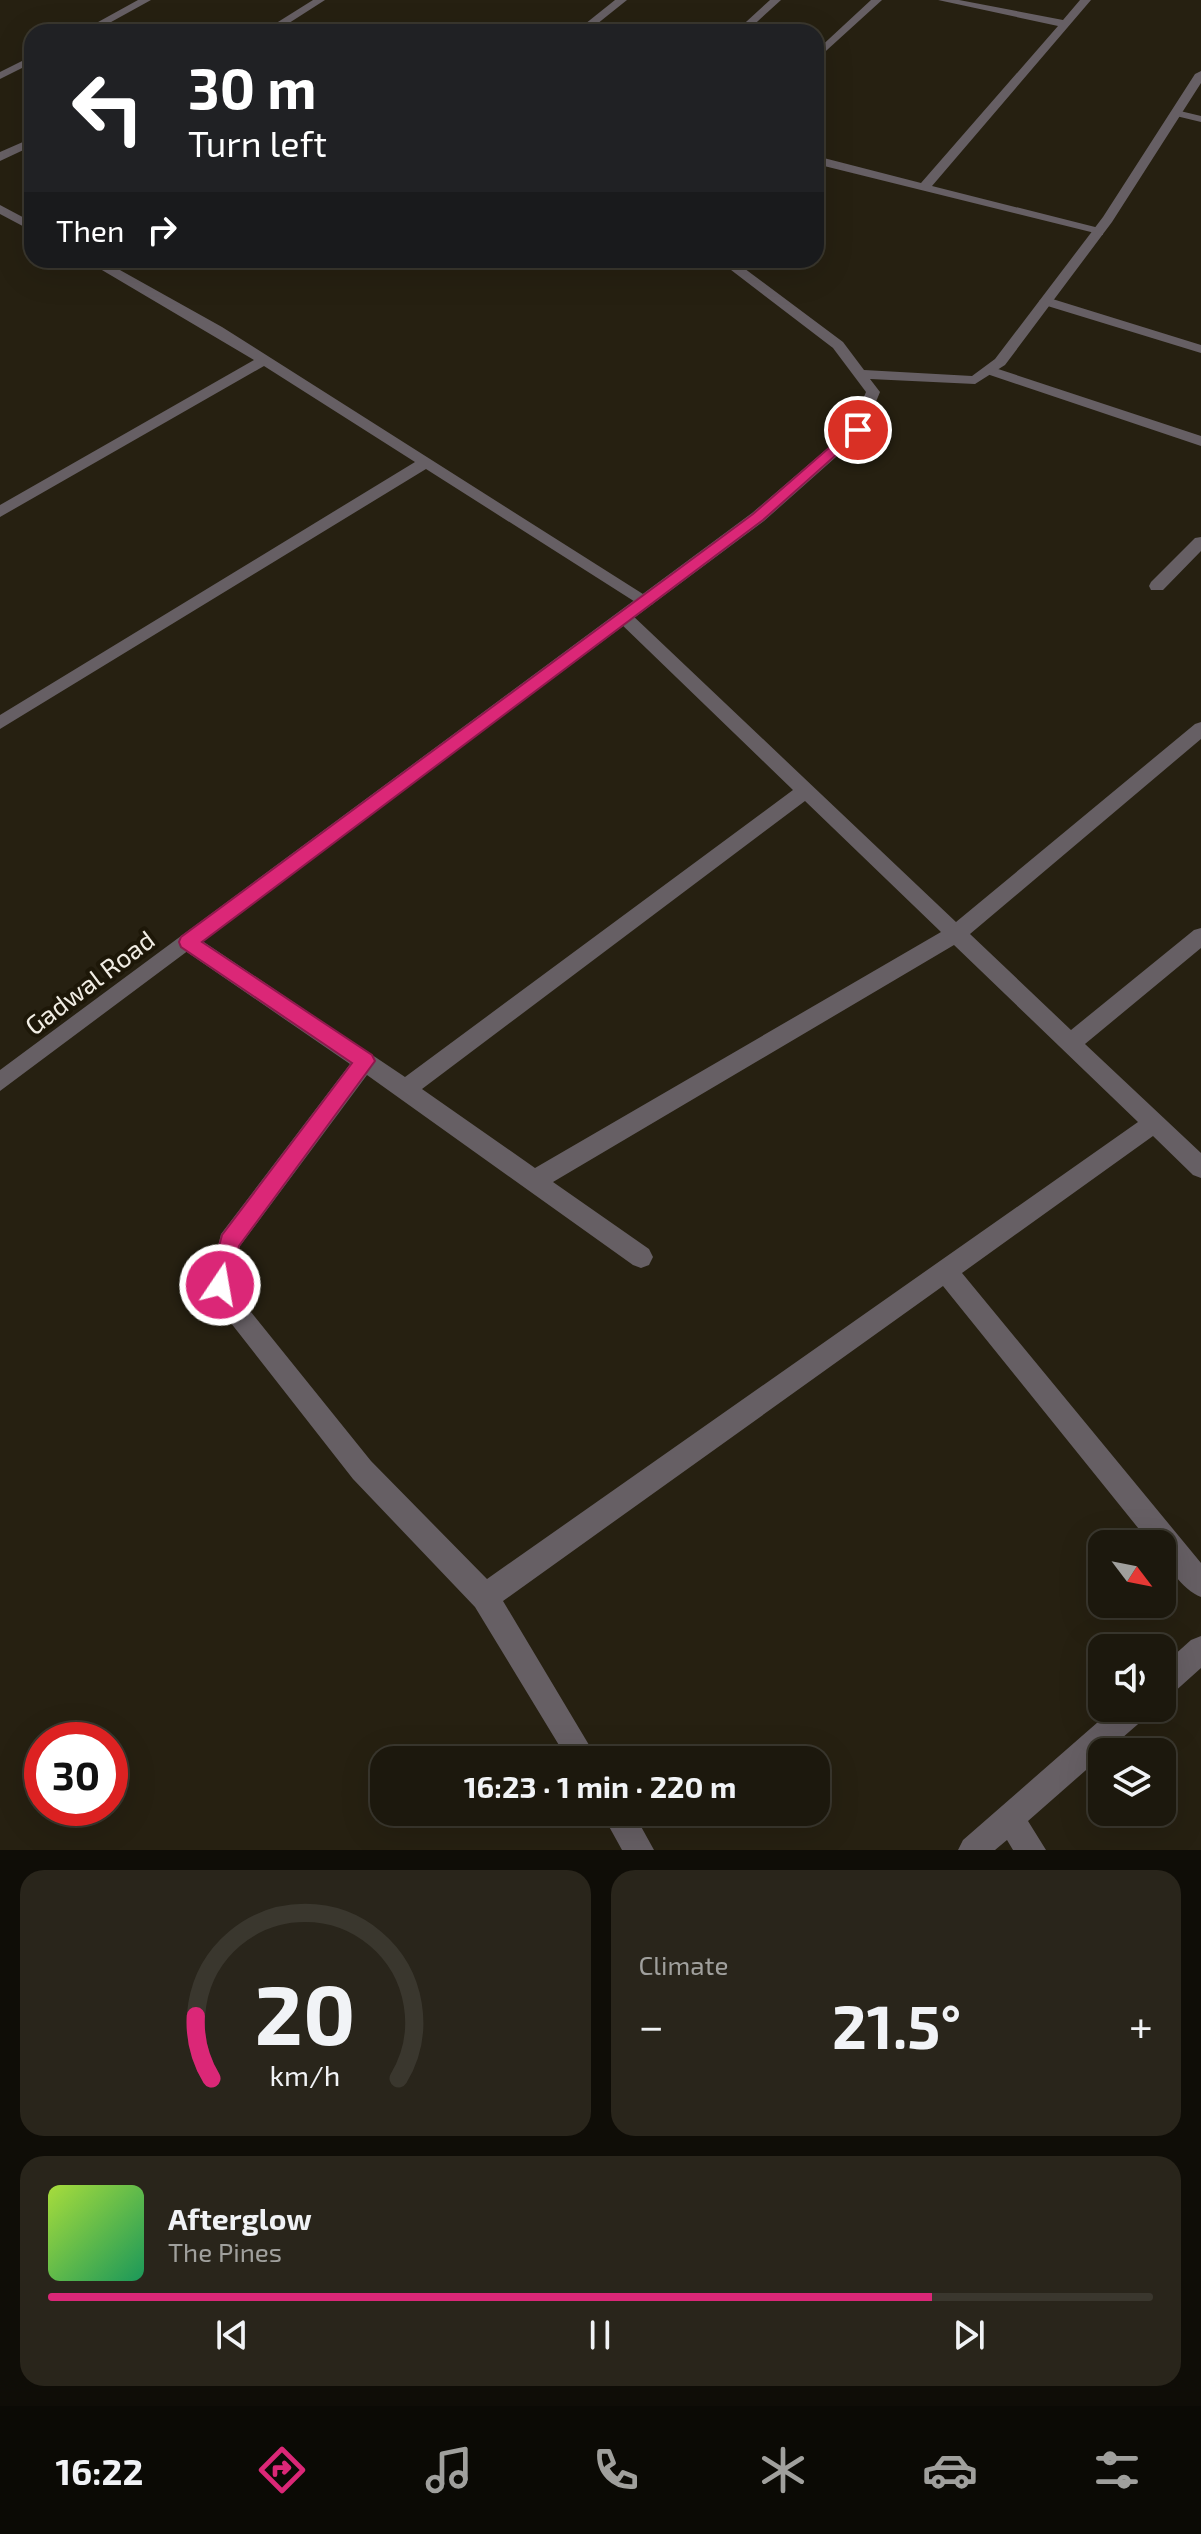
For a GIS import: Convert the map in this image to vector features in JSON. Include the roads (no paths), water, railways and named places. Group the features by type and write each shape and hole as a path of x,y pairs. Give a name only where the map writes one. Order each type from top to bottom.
{"street":[{"path":"100,24 146,0"},
{"path":"280,24 320,0"},
{"path":"590,24 622,0"},
{"path":"749,24 776,0"},
{"path":"824,50 877,0"},
{"path":"943,0 1065,24"},
{"path":"923,188 1086,0"},
{"path":"0,76 24,63"},
{"path":"736,268 838,345 861,374 975,380 1000,362 1098,232 1201,74"},
{"path":"1176,113 1201,119"},
{"path":"0,157 24,146"},
{"path":"824,162 1098,232"},
{"path":"0,209 24,222"},
{"path":"106,268 264,360 646,601"},
{"path":"1046,301 1201,349"},
{"path":"0,512 264,360"},
{"path":"989,370 1201,441"},
{"name":"Gadwal Road","path":"0,1082 758,517 858,430 873,392 861,374"},
{"path":"0,723 426,462"},
{"path":"1157,586 1201,542"},
{"path":"624,617 1201,1168"},
{"path":"534,1181 957,933 1201,729"},
{"path":"405,1089 807,789"},
{"path":"1071,1043 1201,936"},
{"path":"188,942 365,1061 641,1257"},
{"path":"365,1061 229,1242 220,1285 235,1310 362,1470 485,1597 575,1746"},
{"path":"485,1597 1154,1123"},
{"path":"945,1271 1201,1584"},
{"path":"1176,1672 1201,1650"},
{"path":"973,1850 1119,1722"},
{"path":"1009,1818 1031,1850"},
{"path":"624,1826 639,1850"}]}
